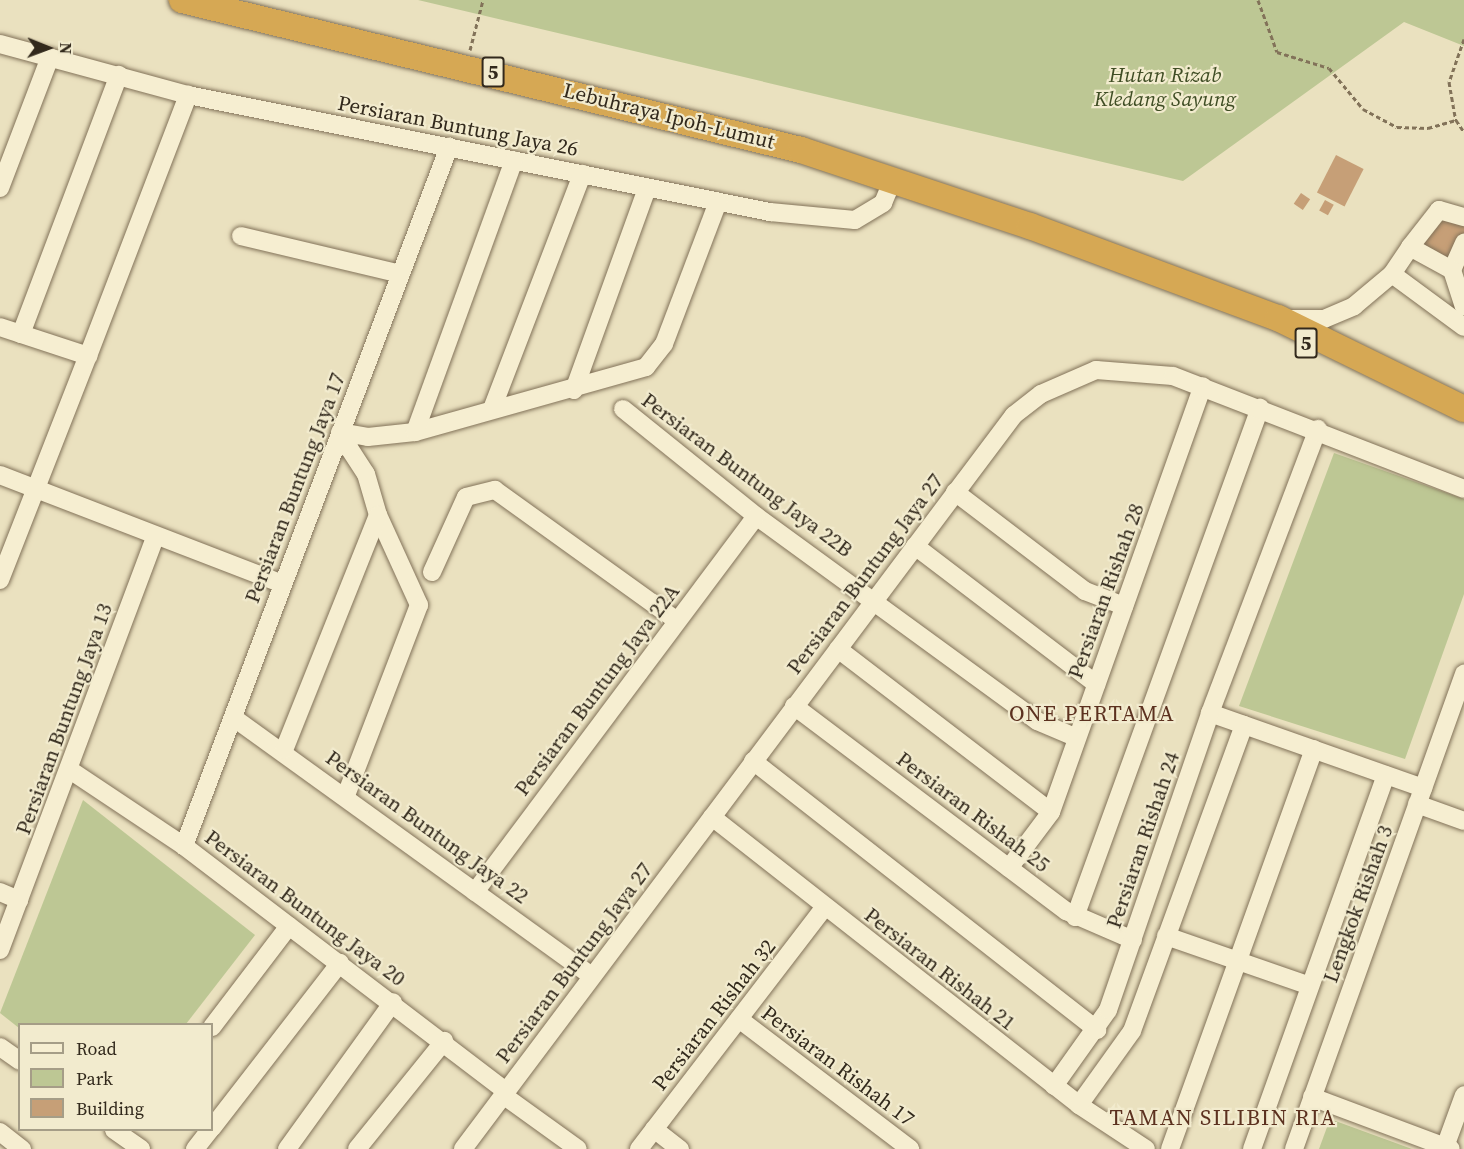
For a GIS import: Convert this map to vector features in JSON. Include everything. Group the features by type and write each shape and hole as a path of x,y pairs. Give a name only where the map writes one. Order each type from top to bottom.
{"highway":[{"name":"Lebuhraya Ipoh-Lumut","path":"182,0 469,66 740,133 893,180 1278,318 1464,409"},
{"name":"Lebuhraya Ipoh-Lumut","path":"1145,269 1464,421"}],"street":[{"name":"Persiaran Buntung Jaya 26","path":"0,44 119,75 188,96 718,202 844,221 877,208 893,180"},
{"path":"0,188 50,57"},
{"path":"21,334 119,75"},
{"path":"0,580 188,96"},
{"name":"Persiaran Buntung Jaya 17","path":"184,846 449,147"},
{"path":"415,432 514,160"},
{"path":"492,409 582,174"},
{"path":"574,390 647,188"},
{"path":"338,438 415,432 492,409 630,375 655,358 718,202"},
{"path":"1278,318 1338,315 1392,274 1439,210 1464,217"},
{"path":"241,236 401,274"},
{"path":"1464,243 1452,270 1464,306"},
{"path":"1410,247 1452,270"},
{"path":"1392,274 1464,327"},
{"path":"0,327 88,356"},
{"name":"Persiaran Buntung Jaya 27","path":"463,1149 1014,415 1072,377 1121,369 1203,386 1318,429 1464,489"},
{"name":"Persiaran Rishah 28","path":"1009,868 1051,812 1203,386"},
{"path":"1076,917 1260,408"},
{"name":"Persiaran Buntung Jaya 22B","path":"623,410 756,516 1037,721 1077,738"},
{"name":"Persiaran Rishah 24","path":"1054,1086 1097,1030 1133,939 1210,713 1318,429"},
{"path":"338,438 356,457 378,516 419,604 346,795"},
{"path":"0,476 282,584"},
{"path":"432,572 465,497 495,490 676,621"},
{"path":"955,492 1085,591 1124,606"},
{"path":"284,750 378,516"},
{"name":"Persiaran Buntung Jaya 22A","path":"475,892 756,516"},
{"name":"Persiaran Buntung Jaya 13","path":"0,950 70,770 155,537"},
{"path":"915,546 1096,684"},
{"path":"837,649 1051,812"},
{"name":"Lengkok Rishah 3","path":"1294,1149 1464,674"},
{"name":"Persiaran Rishah 25","path":"794,706 1076,917 1133,939"},
{"path":"1210,713 1386,775 1464,821"},
{"name":"Persiaran Buntung Jaya 22","path":"234,718 284,750 592,976"},
{"path":"1079,1106 1132,1031 1244,725"},
{"path":"1170,1149 1314,749"},
{"path":"753,761 1097,1030"},
{"name":"Persiaran Buntung Jaya 20","path":"70,770 184,846 444,1041 505,1093 578,1149"},
{"name":"Lengkok Rishah 3","path":"1252,1149 1386,775"},
{"name":"Persiaran Rishah 21","path":"712,817 1079,1106 1146,1149"},
{"path":"0,892 19,900"},
{"name":"Persiaran Rishah 32","path":"639,1149 825,908"},
{"path":"213,1026 289,926"},
{"path":"1166,936 1310,986"},
{"path":"213,1126 340,963"},
{"path":"287,1149 393,1002"},
{"name":"Persiaran Rishah 17","path":"739,1020 910,1149"},
{"path":"357,1149 444,1041"},
{"path":"0,1047 18,1060"},
{"path":"1312,1097 1448,1148 1464,1095"},
{"path":"654,1129 680,1149"},
{"path":"195,1149 209,1131"},
{"path":"0,1132 22,1149"}],"path":[{"path":"469,66 470,36 483,0"},
{"path":"1258,0 1277,52 1329,68 1363,109 1397,127 1428,128 1456,120"},
{"path":"1464,39 1449,82 1456,120 1464,132"}],"green space":[{"name":"Hutan Rizab Kledang Sayung","path":"418,0 1464,0 1464,46 1404,22 1183,181"},
{"path":"1334,453 1464,499 1464,594 1405,759 1239,706"},
{"path":"83,800 255,935 187,1023 18,1023 18,1027 0,1013"},
{"path":"1330,1119 1412,1149 1319,1149"}],"building":[{"path":"1336,155 1364,169 1345,206 1317,192"},
{"path":"1301,193 1310,199 1303,210 1294,204"},
{"path":"1325,200 1334,205 1328,215 1319,210"},
{"path":"1434,206 1464,222 1464,269 1415,242"}],"district":[{"name":"ONE PERTAMA","path":"1092,714"},
{"name":"TAMAN SILIBIN RIA","path":"1223,1118"}]}
